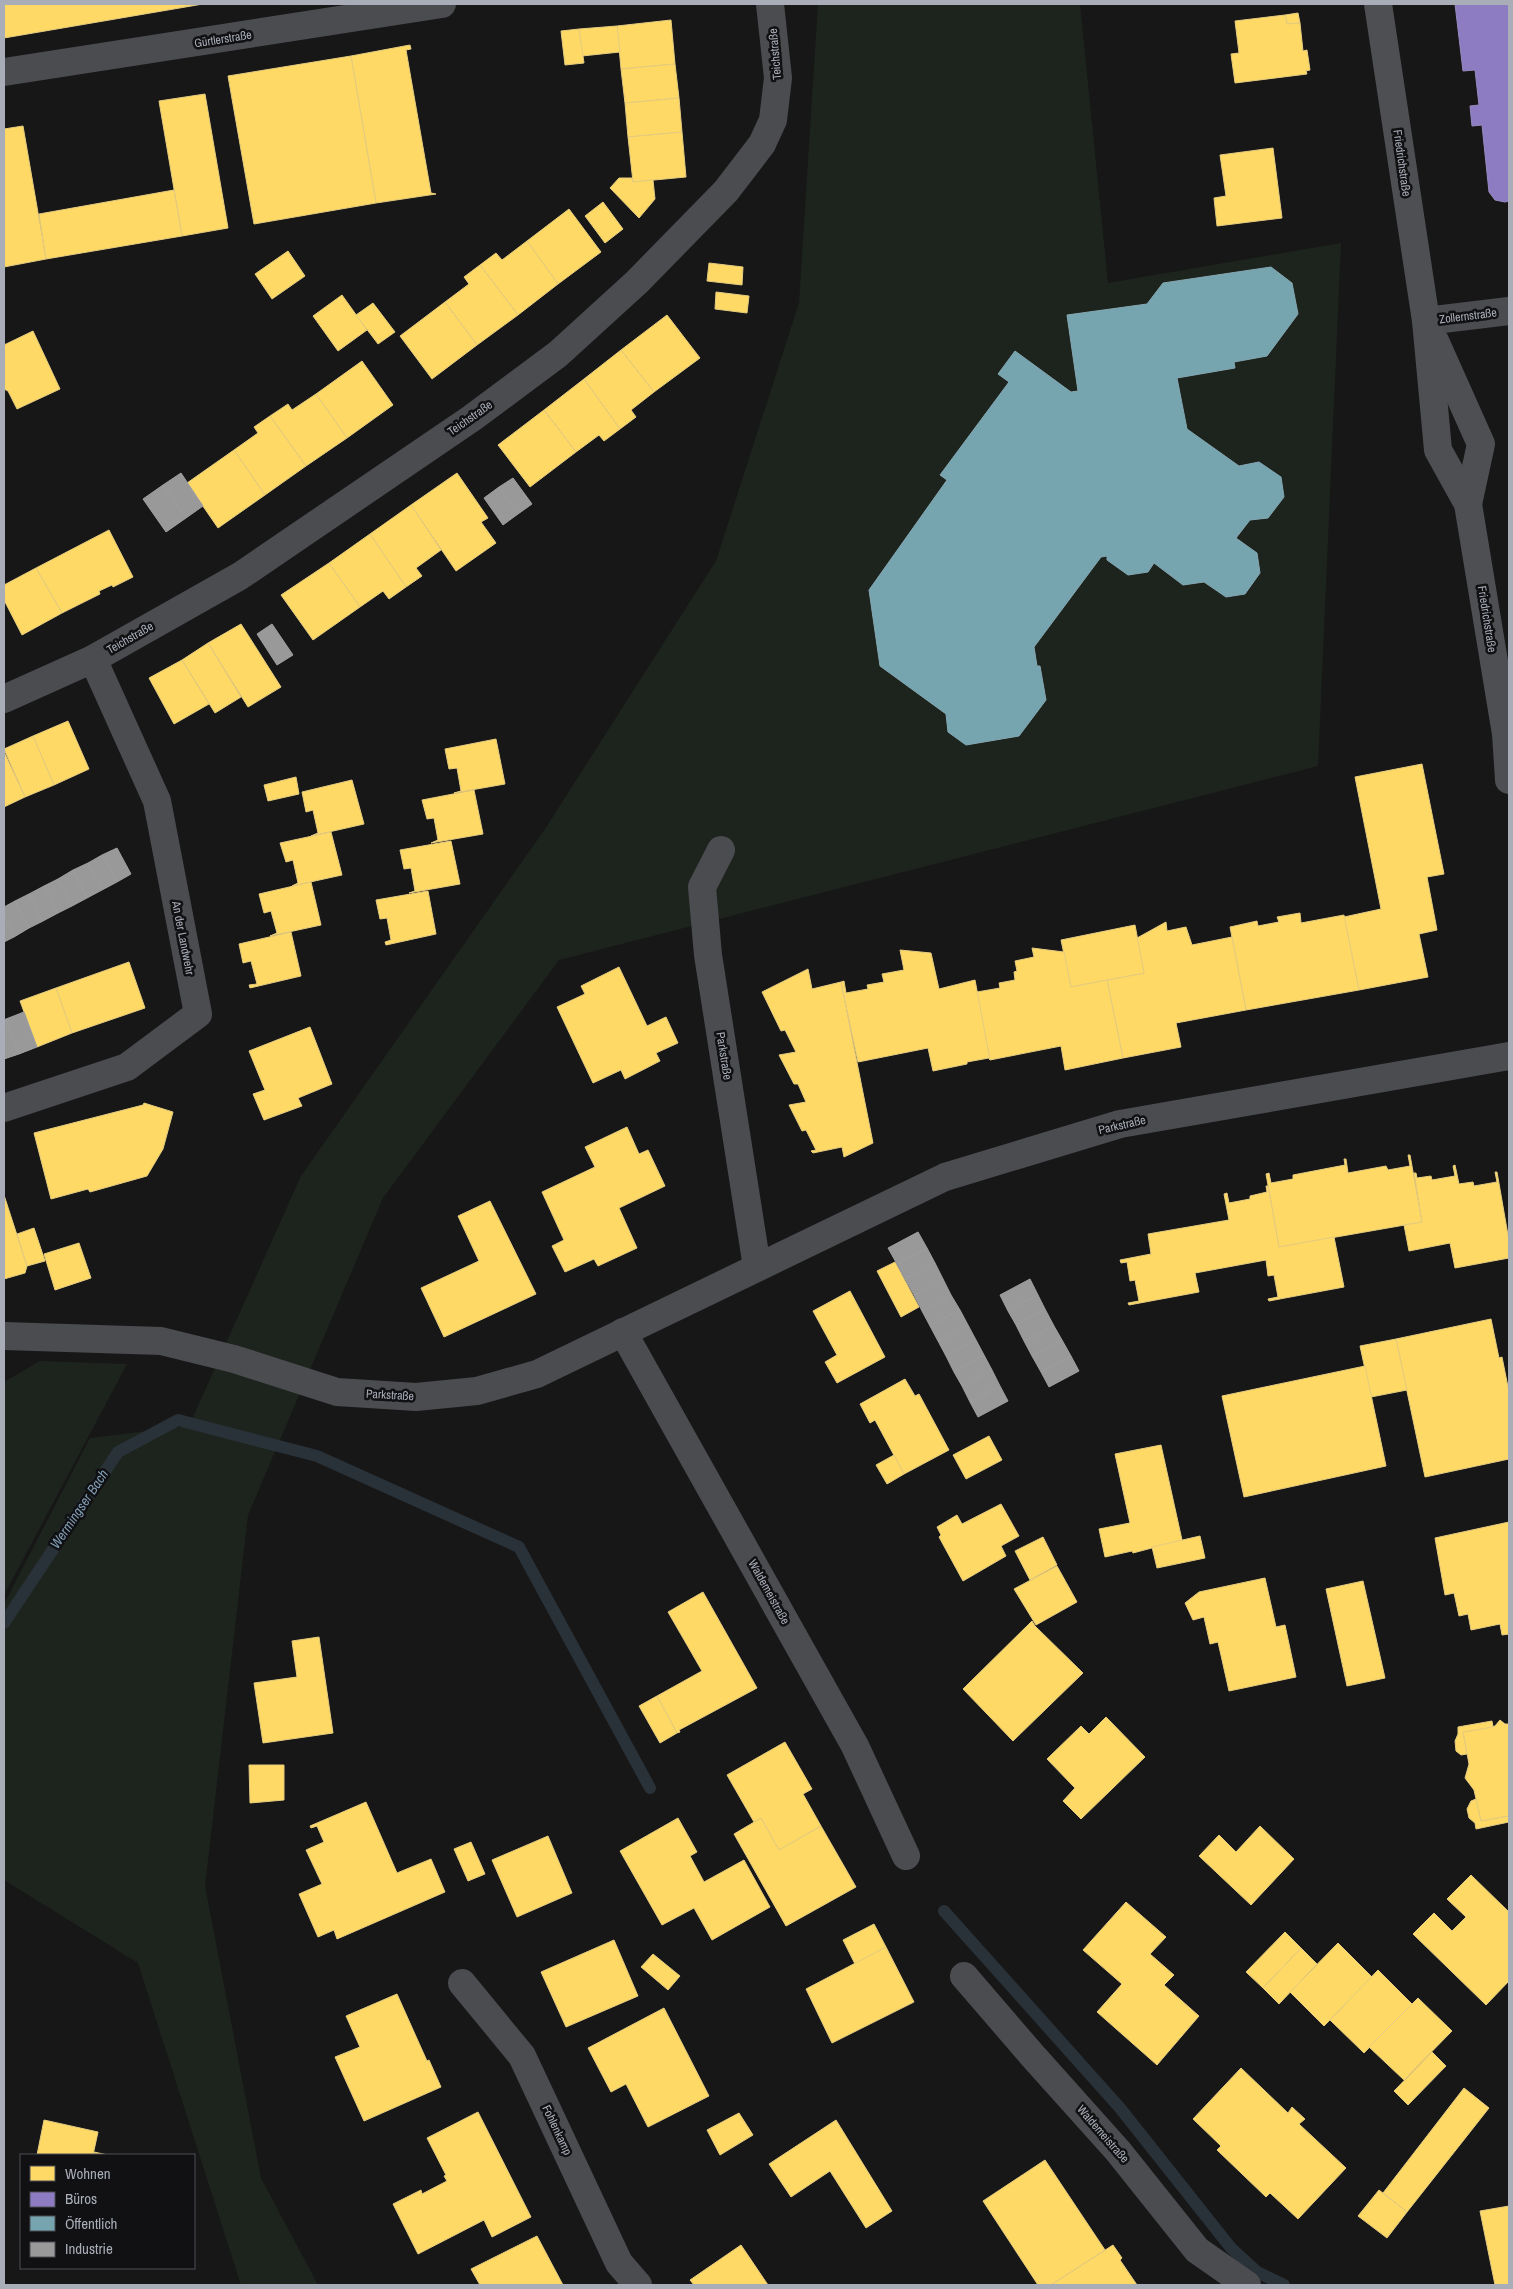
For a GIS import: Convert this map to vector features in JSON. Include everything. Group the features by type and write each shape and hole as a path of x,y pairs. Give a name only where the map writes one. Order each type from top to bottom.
{"main road":[{"name":"Friedrichstraße","path":"1378,4 1426,322 1438,450 1468,504 1507,739 1509,780"},
{"name":"Friedrichstraße","path":"1426,322 1481,444 1468,504"}],"street":[{"name":"Gürtlerstraße","path":"4,72 442,4"},
{"name":"Teichstraße","path":"4,699 93,659 240,576 472,418 558,354 637,282 726,191 766,136 773,120 778,78 770,4"},
{"name":"Zollernstraße","path":"1426,322 1509,311"},
{"name":"An der Landwehr","path":"4,1108 126,1067 198,1014 156,801 93,659"},
{"name":"Parkstraße","path":"721,850 702,887 708,956 757,1267"},
{"name":"Parkstraße","path":"4,1336 161,1341 234,1359 337,1392 416,1397 477,1391 537,1374 945,1177 1120,1124 1509,1056"},
{"name":"Waldemeistraße","path":"623,1332 855,1746 906,1856"},
{"name":"Waldemeistraße","path":"964,1976 1118,2151 1197,2250 1247,2285"},
{"name":"Fohlenkamp","path":"462,1983 522,2056 619,2263 638,2285"}],"shaded area":[{"path":"818,4 1080,4 1108,283 1341,243 1318,766 559,960 383,1198 248,1515 205,1886 261,2178 318,2285 241,2285 138,1963 4,1880 4,1604 90,1438 189,1426 301,1176 545,829 716,561 799,303"},
{"path":"40,1361 127,1364 4,1595 4,1382"}],"building: Wohnen":[{"path":"4,4 203,4 4,38"},
{"path":"1298,13 1300,23 1287,24 1285,15"},
{"path":"1285,15 1287,24 1300,23 1303,51 1307,50 1310,70 1306,71 1307,74 1235,83 1231,54 1239,53 1235,21"},
{"path":"671,20 675,64 621,69 617,26"},
{"path":"617,26 620,52 582,56 579,29"},
{"path":"579,29 584,63 565,65 561,31"},
{"path":"410,45 411,49 406,50 431,193 436,194 376,203 351,56"},
{"path":"351,56 376,203 254,224 228,76"},
{"path":"675,64 679,98 625,103 621,69"},
{"path":"205,94 228,228 182,236 159,101"},
{"path":"679,98 682,132 628,137 625,103"},
{"path":"23,126 46,259 4,267 4,129"},
{"path":"682,132 686,177 633,182 628,137"},
{"path":"1273,148 1282,218 1217,226 1214,198 1226,196 1220,155"},
{"path":"619,178 632,178 633,182 653,180 655,199 639,218 610,188"},
{"path":"174,190 182,236 46,259 39,214"},
{"path":"603,202 623,229 605,243 585,216"},
{"path":"569,209 601,252 558,284 527,241"},
{"path":"527,241 558,284 518,315 480,265 496,253 502,260"},
{"path":"288,251 305,276 272,299 255,274"},
{"path":"709,263 743,267 742,285 707,281"},
{"path":"480,265 518,315 477,345 445,302 469,284 464,277"},
{"path":"716,292 749,296 747,313 715,309"},
{"path":"342,295 367,330 338,351 313,316"},
{"path":"445,302 477,345 432,379 400,336"},
{"path":"373,303 395,332 378,344 356,315"},
{"path":"667,315 700,358 654,392 621,350"},
{"path":"33,331 60,389 17,409 8,391 4,389 4,345"},
{"path":"621,350 654,392 631,410 636,417 620,429 584,379"},
{"path":"362,361 393,405 347,438 316,394"},
{"path":"584,379 620,429 604,441 599,435 576,452 544,410"},
{"path":"316,394 347,438 306,466 270,416 288,404 292,410"},
{"path":"544,410 576,452 530,487 498,445"},
{"path":"270,416 306,466 265,495 234,450 258,433 254,427"},
{"path":"234,450 265,495 218,528 187,483"},
{"path":"457,473 488,518 481,522 496,543 456,571 411,505"},
{"path":"411,505 441,550 416,568 422,576 406,587 370,534"},
{"path":"109,530 133,577 113,587 112,585 99,591 100,594 62,613 36,568"},
{"path":"370,534 406,587 389,599 383,591 360,607 329,563"},
{"path":"329,563 360,607 313,640 281,595"},
{"path":"36,568 62,613 22,635 4,600 4,585"},
{"path":"241,624 281,687 248,707 208,643"},
{"path":"208,643 241,697 215,713 182,660"},
{"path":"182,660 209,704 174,724 149,678"},
{"path":"68,721 89,769 54,785 33,736"},
{"path":"33,736 54,785 25,797 4,749"},
{"path":"496,739 505,784 454,793 461,791 457,768 449,769 445,749"},
{"path":"4,752 25,797 4,807"},
{"path":"1422,764 1444,874 1427,877 1437,930 1419,934 1428,977 1359,990 1344,917 1381,909 1355,777"},
{"path":"296,777 299,794 268,801 264,785"},
{"path":"352,780 364,824 311,836 318,833 313,810 306,812 302,792"},
{"path":"474,790 483,834 431,843 438,840 434,818 427,819 422,800"},
{"path":"331,832 342,875 292,886 298,883 293,860 286,862 280,843"},
{"path":"451,841 460,884 409,893 415,891 411,868 404,869 400,850"},
{"path":"311,882 321,925 270,936 277,933 271,911 264,913 259,894"},
{"path":"428,891 436,934 386,945 385,942 391,940 387,918 380,919 376,900"},
{"path":"1300,913 1301,923 1344,915 1359,990 1246,1010 1230,927 1257,921 1258,926 1279,922 1277,917"},
{"path":"1166,922 1167,931 1186,927 1192,945 1232,937 1246,1010 1176,1023 1181,1047 1123,1058 1107,980 1144,973 1137,938"},
{"path":"1135,925 1144,973 1071,987 1061,940"},
{"path":"291,932 301,976 250,988 249,985 257,984 251,961 243,963 239,944"},
{"path":"1032,948 1064,952 1071,987 1107,980 1123,1058 1065,1070 1061,1046 990,1060 977,992 1000,988 999,983 1015,980 1014,972 1017,971 1015,961 1034,957"},
{"path":"900,950 931,953 939,989 975,980 990,1060 989,1058 967,1062 967,1064 933,1071 928,1048 858,1062 841,982 844,981 846,993 868,989 867,985 884,982 882,974 904,970"},
{"path":"129,962 145,1008 72,1033 56,988"},
{"path":"619,967 647,1026 666,1017 678,1043 656,1053 660,1061 625,1079 621,1070 593,1083 557,1007 585,994 581,986"},
{"path":"808,969 812,989 841,982 873,1143 844,1157 842,1147 813,1153 811,1151 816,1150 806,1130 802,1131 789,1105 806,1102 798,1084 794,1084 779,1055 796,1052 785,1030 781,1031 762,992"},
{"path":"56,988 72,1033 37,1047 20,1001"},
{"path":"310,1027 332,1084 298,1098 302,1106 264,1120 253,1094 265,1090 249,1051"},
{"path":"144,1103 173,1112 163,1149 147,1176 90,1192 88,1189 51,1199 34,1133 143,1105"},
{"path":"627,1127 639,1154 648,1150 665,1186 619,1208 637,1248 598,1266 594,1259 565,1272 552,1246 564,1240 542,1192 595,1167 585,1147"},
{"path":"1408,1155 1410,1155 1422,1222 1279,1247 1266,1174 1269,1173 1271,1183 1293,1179 1293,1175 1345,1165 1344,1159 1346,1159 1348,1173 1386,1166 1388,1170 1410,1166"},
{"path":"1455,1165 1459,1184 1473,1182 1474,1186 1497,1182 1495,1172 1497,1172 1509,1241 1509,1258 1455,1268 1450,1243 1409,1251 1404,1225 1422,1222 1414,1173 1416,1173 1417,1178 1431,1176 1432,1180 1455,1176 1453,1166"},
{"path":"1266,1186 1268,1186 1279,1247 1334,1237 1344,1287 1269,1301 1268,1299 1278,1297 1274,1275 1268,1276 1266,1260 1195,1273 1199,1292 1129,1305 1128,1303 1139,1301 1135,1280 1130,1281 1127,1262 1121,1263 1120,1260 1151,1254 1148,1234 1229,1220 1224,1194 1227,1193 1229,1203 1250,1199 1250,1196 1267,1192"},
{"path":"4,1195 27,1266 25,1273 4,1279"},
{"path":"490,1201 536,1294 444,1337 421,1288 479,1261 458,1216"},
{"path":"34,1228 45,1261 27,1266 17,1234"},
{"path":"79,1243 91,1278 55,1290 44,1254"},
{"path":"895,1262 919,1307 901,1317 877,1271"},
{"path":"850,1291 885,1357 837,1383 825,1362 837,1355 813,1311"},
{"path":"1491,1319 1499,1358 1502,1357 1509,1392 1509,1459 1425,1477 1396,1339"},
{"path":"1396,1339 1407,1390 1371,1397 1360,1346"},
{"path":"1365,1366 1386,1466 1244,1497 1222,1396"},
{"path":"905,1379 915,1396 919,1394 949,1450 904,1474 875,1420 870,1423 860,1404"},
{"path":"989,1436 1002,1460 966,1479 953,1455"},
{"path":"1161,1445 1182,1540 1133,1553 1132,1551 1105,1557 1099,1529 1130,1523 1115,1454"},
{"path":"894,1455 904,1474 887,1484 876,1465"},
{"path":"1001,1504 1019,1536 1001,1546 1006,1556 963,1581 939,1537 941,1535 937,1527 957,1515 962,1524"},
{"path":"1509,1522 1509,1634 1502,1635 1500,1624 1471,1630 1468,1614 1459,1616 1454,1593 1445,1595 1435,1538"},
{"path":"1200,1536 1205,1558 1157,1568 1152,1547"},
{"path":"1043,1537 1057,1565 1030,1580 1015,1551"},
{"path":"1057,1566 1077,1602 1036,1625 1014,1589"},
{"path":"1265,1578 1276,1627 1285,1625 1296,1677 1229,1691 1218,1642 1210,1644 1204,1617 1193,1620 1185,1603 1199,1592"},
{"path":"1363,1581 1385,1678 1347,1686 1326,1589"},
{"path":"703,1592 757,1688 679,1730 680,1732 677,1733 657,1696 702,1671 668,1612"},
{"path":"1032,1621 1083,1673 1013,1741 963,1689"},
{"path":"319,1637 333,1733 263,1743 254,1683 297,1677 292,1641"},
{"path":"657,1696 677,1733 660,1743 639,1706"},
{"path":"1106,1717 1145,1757 1081,1819 1063,1801 1075,1788 1047,1759 1081,1726 1089,1734"},
{"path":"1500,1720 1505,1724 1509,1724 1509,1816 1481,1821 1474,1790 1465,1778 1469,1764 1463,1732 1495,1726"},
{"path":"1492,1721 1493,1727 1463,1732 1467,1754 1461,1755 1456,1751 1455,1741 1458,1727"},
{"path":"785,1742 812,1789 803,1794 821,1826 779,1850 761,1818 754,1822 727,1775"},
{"path":"249,1765 284,1765 284,1800 250,1803"},
{"path":"1476,1799 1481,1821 1509,1816 1509,1822 1476,1829 1475,1823 1469,1818 1467,1809 1471,1801"},
{"path":"366,1802 397,1873 431,1859 445,1892 337,1939 334,1930 318,1937 299,1894 322,1884 306,1850 324,1842 317,1826 311,1828 310,1826"},
{"path":"678,1818 697,1852 690,1856 704,1882 744,1860 770,1907 712,1940 694,1908 662,1925 620,1851"},
{"path":"761,1818 779,1850 821,1826 856,1887 786,1926 734,1834"},
{"path":"1260,1826 1294,1859 1251,1905 1199,1856 1219,1835 1236,1852"},
{"path":"548,1836 572,1893 517,1917 492,1860"},
{"path":"471,1842 485,1874 468,1881 454,1849"},
{"path":"1471,1875 1509,1912 1509,1981 1486,2005 1413,1934 1434,1913 1452,1931 1466,1917 1447,1899"},
{"path":"1126,1902 1166,1937 1150,1954 1174,1975 1164,1985 1199,2016 1157,2065 1097,2012 1122,1984 1083,1950"},
{"path":"874,1924 886,1947 855,1964 843,1940"},
{"path":"1285,1932 1301,1948 1263,1988 1246,1972"},
{"path":"614,1940 638,1996 566,2027 541,1972"},
{"path":"1338,1943 1372,1977 1324,2026 1290,1992"},
{"path":"886,1947 914,2002 832,2043 806,1989"},
{"path":"1301,1948 1317,1964 1279,2004 1263,1988"},
{"path":"653,1954 680,1976 668,1990 641,1967"},
{"path":"1378,1970 1412,2004 1364,2053 1330,2020"},
{"path":"397,1994 427,2061 429,2060 441,2087 364,2121 335,2057 360,2047 346,2016"},
{"path":"1418,1998 1452,2031 1404,2080 1369,2047"},
{"path":"664,2008 709,2096 648,2127 626,2084 611,2092 588,2048"},
{"path":"1432,2052 1446,2066 1408,2105 1394,2091"},
{"path":"1241,2068 1288,2113 1292,2107 1305,2119 1299,2124 1346,2168 1298,2219 1270,2193 1266,2197 1217,2150 1221,2146 1193,2119"},
{"path":"1464,2088 1489,2108 1407,2212 1383,2193"},
{"path":"478,2112 531,2217 492,2237 484,2220 418,2254 393,2204 421,2190 422,2194 447,2181 444,2176 446,2175 427,2138"},
{"path":"739,2113 753,2135 720,2155 707,2130"},
{"path":"44,2120 98,2132 93,2154 37,2154"},
{"path":"836,2120 892,2211 866,2228 830,2171 791,2197 769,2164"},
{"path":"1045,2160 1105,2250 1051,2285 1038,2285 983,2201"},
{"path":"1379,2190 1407,2212 1387,2238 1358,2216"},
{"path":"1509,2206 1509,2285 1495,2285 1480,2211"},
{"path":"537,2236 563,2285 480,2285 471,2269"},
{"path":"741,2245 768,2285 694,2285 690,2280"},
{"path":"1113,2245 1122,2258 1120,2260 1137,2285 1051,2285"}],"building: Büros":[{"path":"1455,4 1509,4 1509,201 1495,200 1489,192 1482,125 1472,126 1470,106 1479,105 1475,70 1463,71"}],"building: Öffentlich":[{"path":"1271,267 1292,283 1298,314 1267,356 1234,362 1235,368 1177,378 1187,429 1239,466 1259,462 1281,477 1284,497 1268,518 1250,520 1236,538 1257,553 1260,573 1245,594 1226,597 1204,582 1183,585 1154,563 1148,572 1128,575 1107,560 1107,556 1101,557 1034,647 1037,666 1040,666 1046,700 1019,736 966,745 948,732 946,714 880,666 869,590 947,480 940,475 1009,382 998,374 1015,351 1071,392 1078,391 1067,315 1147,304 1163,283"}],"building: Industrie":[{"path":"181,473 203,506 186,518 163,485"},
{"path":"513,478 532,504 518,514 499,487"},
{"path":"163,485 186,518 166,532 143,499"},
{"path":"499,487 518,514 503,525 484,498"},
{"path":"272,624 293,655 277,665 257,634"},
{"path":"117,848 131,874 117,882 102,855"},
{"path":"102,855 117,882 102,890 88,863"},
{"path":"88,863 102,890 87,898 73,870"},
{"path":"73,870 87,898 72,906 58,879"},
{"path":"58,879 72,906 58,913 44,886"},
{"path":"44,886 58,913 43,921 29,894"},
{"path":"29,894 43,921 29,928 15,901"},
{"path":"15,901 29,928 14,937 4,916 4,907"},
{"path":"4,916 14,937 4,942"},
{"path":"24,1012 37,1047 19,1054 6,1019"},
{"path":"6,1019 19,1054 4,1059 4,1020"},
{"path":"918,1232 927,1248 897,1264 888,1248"},
{"path":"927,1248 935,1263 905,1279 897,1264"},
{"path":"935,1263 943,1279 914,1295 905,1279"},
{"path":"943,1279 951,1295 922,1311 914,1295"},
{"path":"1030,1279 1038,1295 1008,1311 1000,1295"},
{"path":"951,1295 960,1310 930,1326 922,1311"},
{"path":"1038,1295 1045,1309 1016,1325 1008,1311"},
{"path":"1045,1309 1054,1326 1024,1341 1016,1325"},
{"path":"960,1310 968,1325 938,1341 930,1326"},
{"path":"968,1325 976,1340 946,1356 938,1341"},
{"path":"1054,1326 1062,1340 1032,1356 1024,1341"},
{"path":"976,1340 984,1355 954,1372 946,1356"},
{"path":"1062,1340 1071,1356 1041,1372 1032,1356"},
{"path":"984,1355 992,1370 962,1386 954,1372"},
{"path":"1071,1356 1079,1371 1049,1387 1041,1372"},
{"path":"992,1370 1000,1386 970,1402 962,1386"},
{"path":"1000,1386 1008,1401 978,1417 970,1402"}],"waterway":[{"name":"Wermingser Bach","path":"4,1623 118,1452 178,1420 317,1456 519,1547 650,1788"},
{"path":"944,1911 1120,2108 1231,2248 1257,2272 1284,2285"}]}
